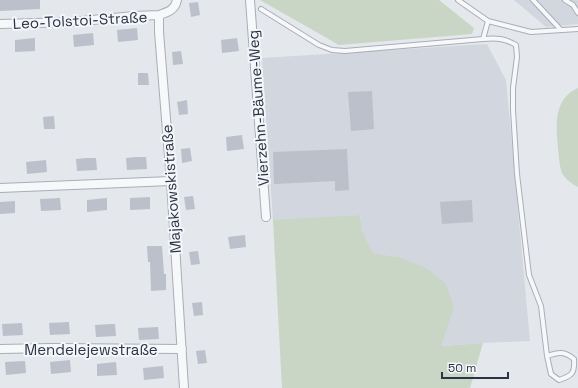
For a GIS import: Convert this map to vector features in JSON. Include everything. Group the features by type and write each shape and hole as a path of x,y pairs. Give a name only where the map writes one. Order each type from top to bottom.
{"street":[{"path":"159,15 171,11 177,0"},
{"name":"Vierzehn-Bäume-Weg","path":"250,0 266,217"},
{"name":"Leo-Tolstoi-Straße","path":"0,24 72,22 159,15"},
{"name":"Majakowskistraße","path":"159,15 184,388"},
{"path":"0,188 171,181"},
{"name":"Mendelejewstraße","path":"0,349 182,349"}],"lane":[{"path":"458,0 488,21 531,32 578,29"},
{"path":"533,0 561,30"},
{"path":"565,0 572,5 578,13"},
{"path":"261,9 319,45 332,50 345,51 495,38 506,40 516,45 517,57 513,88 513,110 517,174 529,275 541,306 547,356 551,374 559,380 569,377 575,369 574,359 567,353 557,353 547,356"},
{"path":"484,39 488,21"}],"shaded area":[{"path":"514,0 578,0 578,24 546,27"},
{"path":"487,44 506,80 530,341 441,346 398,257 373,253 362,232 360,215 273,221 262,58"}],"green space":[{"path":"260,0 439,0 474,28 472,34 339,45"},
{"path":"578,88 578,187 565,178 560,167 557,122 560,106 564,99"},
{"path":"360,215 362,231 373,253 398,257 426,268 446,284 454,307 441,346 483,343 470,388 282,388 273,220"}],"building":[{"path":"0,0 40,0 40,9 0,11"},
{"path":"198,2 200,15 191,17 189,3"},
{"path":"137,28 138,40 118,42 117,30"},
{"path":"93,33 94,45 74,47 73,35"},
{"path":"35,38 35,51 15,52 15,40"},
{"path":"237,38 239,51 222,53 221,40"},
{"path":"181,51 183,64 173,65 172,52"},
{"path":"138,73 148,73 149,85 138,85"},
{"path":"372,91 374,129 351,131 348,92"},
{"path":"187,100 188,114 179,115 177,102"},
{"path":"54,116 55,129 44,129 43,117"},
{"path":"242,135 244,149 227,151 226,137"},
{"path":"190,148 192,161 182,163 181,149"},
{"path":"347,149 349,190 335,191 335,181 274,184 273,152"},
{"path":"146,157 147,169 127,170 126,158"},
{"path":"96,158 97,170 77,171 76,159"},
{"path":"46,160 47,172 27,174 26,162"},
{"path":"193,196 195,209 186,210 184,197"},
{"path":"150,197 150,209 130,210 130,198"},
{"path":"60,198 61,210 41,211 40,199"},
{"path":"107,198 107,210 87,212 87,200"},
{"path":"472,200 473,222 442,224 440,202"},
{"path":"15,201 15,213 0,214 0,202"},
{"path":"245,235 246,247 230,249 228,237"},
{"path":"147,246 162,246 164,274 166,274 166,290 151,291 150,262 148,262"},
{"path":"198,251 200,264 191,265 189,252"},
{"path":"202,302 203,315 194,316 192,303"},
{"path":"69,322 70,334 50,335 49,323"},
{"path":"22,323 23,335 3,336 2,324"},
{"path":"115,324 116,336 96,337 95,325"},
{"path":"158,327 159,339 139,340 138,328"},
{"path":"205,350 207,363 198,364 196,351"},
{"path":"70,360 71,372 51,374 50,362"},
{"path":"25,361 26,373 6,375 5,362"},
{"path":"116,362 117,375 97,376 97,364"},
{"path":"163,366 164,378 144,380 143,368"}]}
